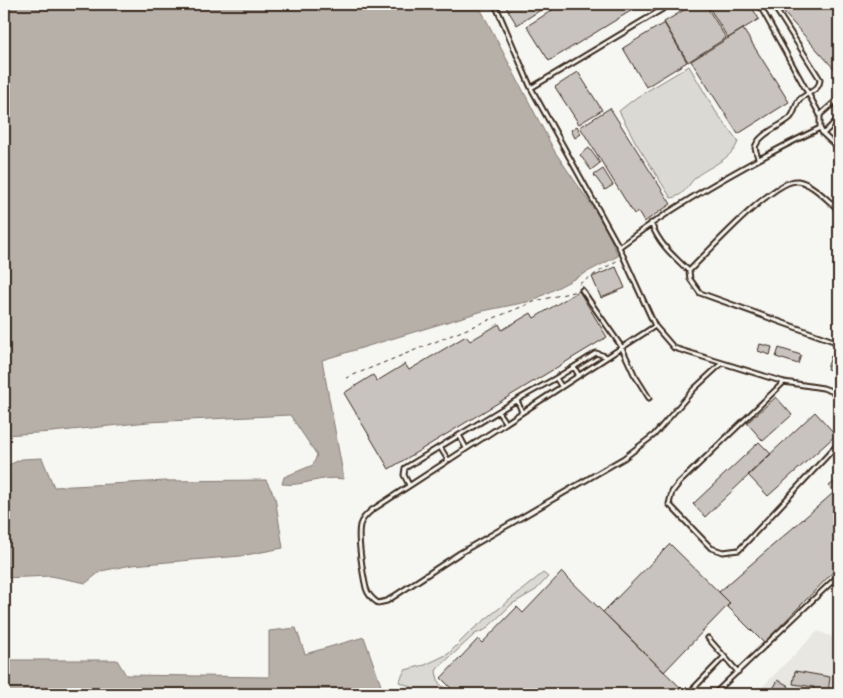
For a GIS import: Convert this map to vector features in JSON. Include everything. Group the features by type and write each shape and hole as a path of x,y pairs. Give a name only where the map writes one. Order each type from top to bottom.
{"lane":[{"path":"495,4 531,88 625,256 655,326 674,348 784,382 823,388 839,394"},
{"path":"531,88 671,4"},
{"path":"758,4 810,93 820,115 820,128 823,134 839,149"},
{"path":"758,158 755,145 792,116 799,100 818,87 820,79 777,11"},
{"path":"820,115 839,98"},
{"path":"823,134 839,118"},
{"path":"619,247 651,223 758,158 820,128"},
{"path":"689,271 756,205 785,183 796,180 804,182 839,210"},
{"path":"651,223 656,235 668,252 689,271 690,279 700,293 839,343"},
{"path":"582,290 621,346 634,374 649,398"},
{"path":"655,326 605,356 409,485 364,517 360,526 366,588 372,599 378,603 387,601 460,553 624,458 654,435 694,389 722,363"},
{"path":"409,485 404,475 405,468 596,353 605,356"},
{"path":"574,367 578,374"},
{"path":"556,378 561,386"},
{"path":"784,382 679,483 672,492 669,504 711,548 724,552 739,550 839,443"},
{"path":"517,400 522,412"},
{"path":"498,412 505,422"},
{"path":"459,436 466,448"},
{"path":"440,447 448,460"},
{"path":"714,694 839,575"},
{"path":"708,638 738,672"},
{"path":"692,690 724,657"}],"path":[{"path":"346,378 536,301 582,290 580,282 625,256"}],"shaded area":[{"path":"4,4 478,4 555,152 605,225 618,256 532,301 483,311 322,360 344,479 335,478 298,484 282,484 284,477 313,465 317,455 290,415 148,422 4,435"},
{"path":"689,66 716,112 738,141 736,147 727,157 697,176 680,195 671,198 636,143 619,111 637,97"},
{"path":"42,458 54,487 166,481 266,480 275,497 283,548 241,556 132,565 101,571 86,583 51,576 4,578 4,467 22,459"},
{"path":"543,573 548,577 536,590 512,604 485,630 475,634 437,669 439,683 451,694 412,694 412,687 399,682 405,670 425,665 448,654 471,631"},
{"path":"296,628 305,654 364,637 384,694 4,694 4,660 117,660 126,675 269,677 269,631"},
{"path":"818,631 839,640 839,694 755,694"}],"building":[{"path":"504,4 550,4 517,25"},
{"path":"562,4 642,4 549,61 527,26"},
{"path":"694,4 705,4 726,38 688,62 664,22"},
{"path":"707,4 750,4 759,19 728,38"},
{"path":"776,4 839,4 839,69 837,72"},
{"path":"664,23 687,62 646,87 623,48"},
{"path":"743,29 789,102 738,134 691,61"},
{"path":"578,72 602,110 579,124 555,87"},
{"path":"610,108 671,204 644,222 638,212 634,214 580,127"},
{"path":"577,126 581,134 575,138 571,130"},
{"path":"589,148 600,163 591,170 580,155"},
{"path":"603,169 613,185 605,190 594,175"},
{"path":"616,267 625,288 601,298 592,277"},
{"path":"579,291 607,337 389,469 344,393 373,375 377,381 405,364 409,370 466,336 470,341 499,324 502,330 531,313 534,318"},
{"path":"760,344 772,347 770,355 758,351"},
{"path":"779,348 801,355 798,364 776,357"},
{"path":"831,356 839,358 839,373 827,369"},
{"path":"776,397 792,415 763,441 747,423"},
{"path":"815,412 836,435 768,496 748,475"},
{"path":"759,442 771,454 705,517 693,504"},
{"path":"839,478 839,488 834,492 829,486"},
{"path":"839,488 839,566 764,643 727,606 730,603 719,592"},
{"path":"670,544 730,603 664,672 603,612"},
{"path":"562,572 687,694 457,694 441,678 478,639 482,643 517,607 523,613"},
{"path":"795,671 830,677 828,694 813,694 814,687 793,684"},
{"path":"778,680 789,686 785,694 770,694"}]}
